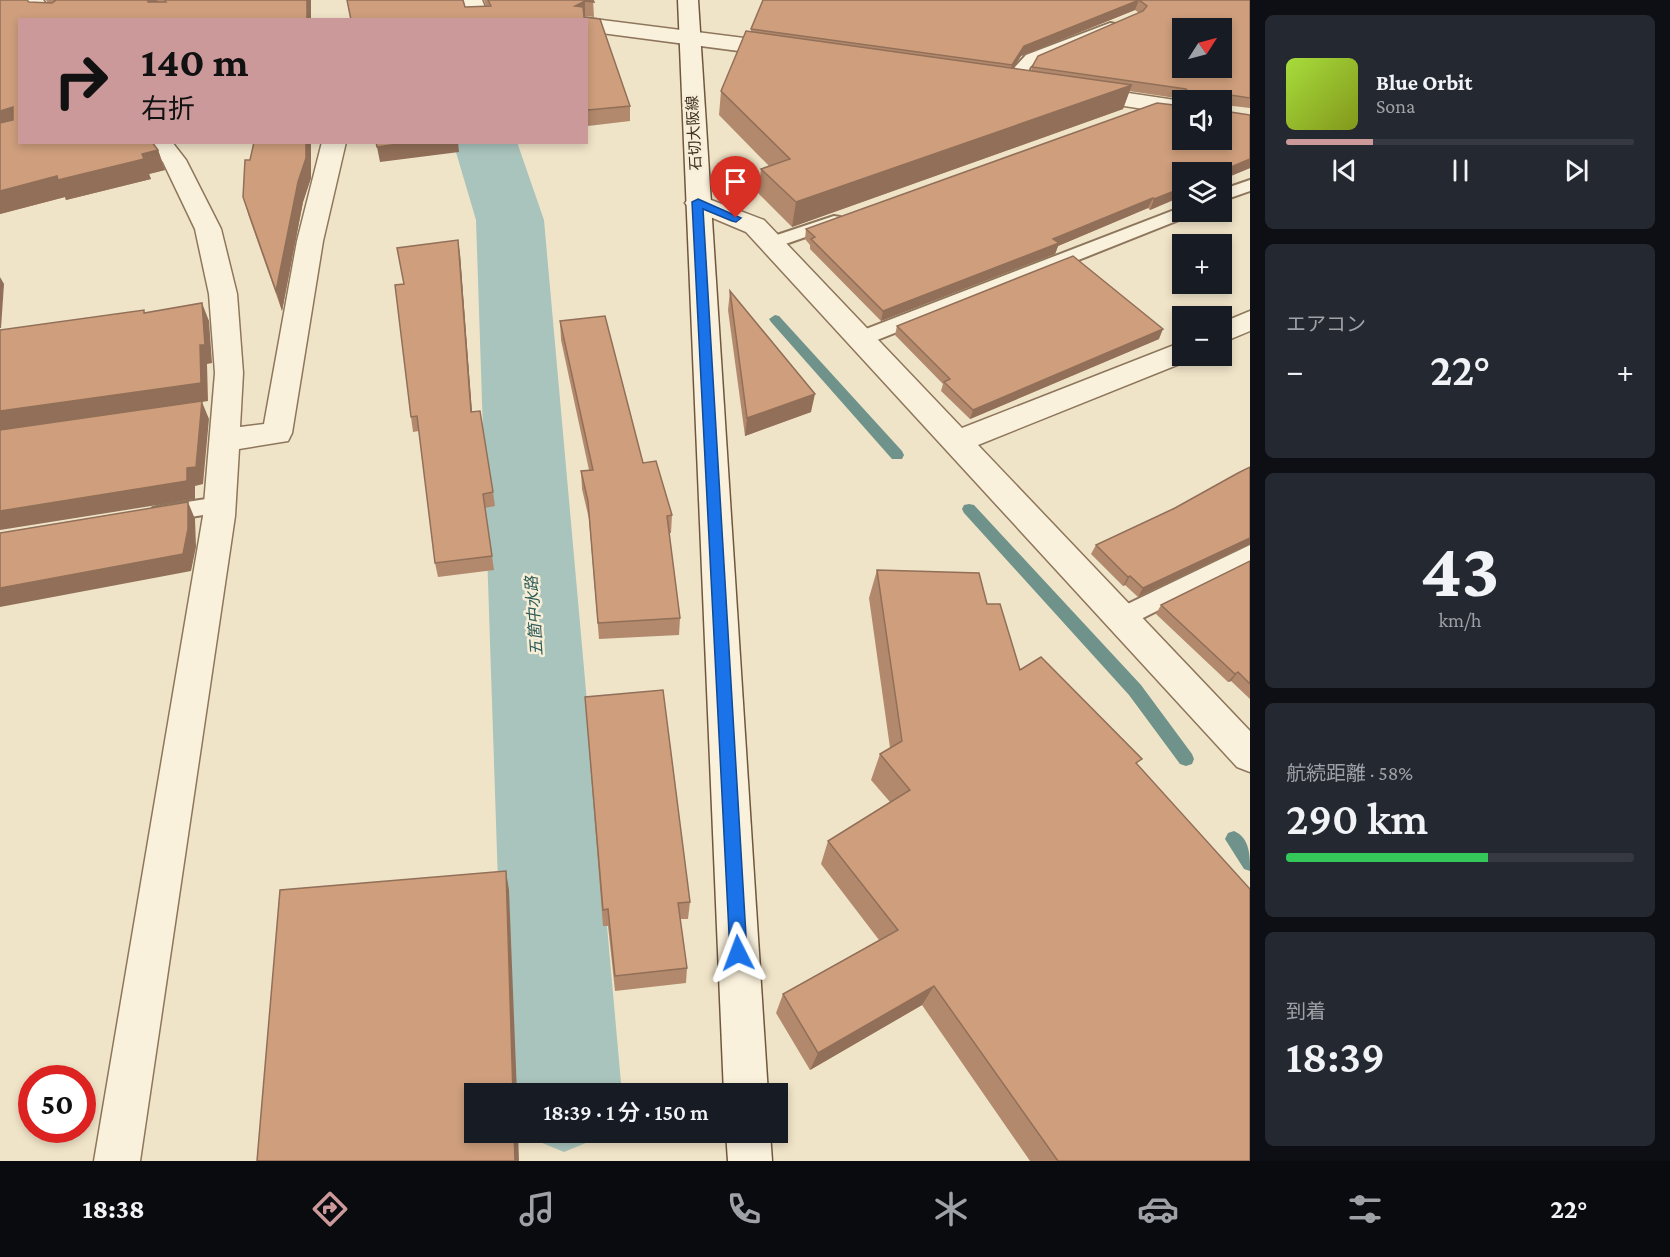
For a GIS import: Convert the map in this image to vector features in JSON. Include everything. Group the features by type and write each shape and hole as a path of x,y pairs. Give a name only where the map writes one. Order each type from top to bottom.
{"street":[{"path":"31,0 48,18"},
{"path":"472,0 478,18"},
{"name":"石切大阪線","path":"688,0 745,1083"},
{"path":"618,5 618,27"},
{"path":"588,24 807,54"},
{"path":"994,81 1018,80 1041,87"},
{"path":"1064,91 1172,106"},
{"path":"117,1161 219,505 218,420 229,373 213,309 207,229 174,160 161,144"},
{"path":"218,420 277,433 310,241 334,144"},
{"path":"698,202 755,226 1121,618 1245,744"},
{"path":"1232,329 1250,320"},
{"path":"956,442 1172,356"},
{"path":"749,1143 750,1161"}],"lane":[{"path":"1018,80 1027,61 1126,20"},
{"path":"1124,116 1157,104"},
{"path":"1232,192 1250,185"},
{"path":"771,243 848,216"},
{"path":"860,339 1172,216"},
{"path":"138,518 219,505"},
{"path":"1121,618 1250,554"}],"building":[{"path":"0,0 52,3 54,0 166,2 165,0 307,0 307,18 18,18 18,144 154,144 158,150 142,154 144,159 58,180 57,176 0,191 0,123 13,120 13,107 0,111"},
{"path":"347,0 463,0 465,7 491,6 488,0 593,0 594,2 585,1 575,6 583,7 584,17 600,19 630,106 588,110 588,18 351,18"},
{"path":"763,0 1139,0 1024,46 1012,65 751,29"},
{"path":"1139,0 1250,0 1250,98 1232,95 1232,90 1187,90 1032,67 1038,56 1143,11 1147,6"},
{"path":"746,31 1132,85 796,202 761,169 790,159 721,91"},
{"path":"1157,103 1172,105 1172,150 1232,150 1232,112 1250,115 1250,159 1232,167 1232,162 1172,162 1172,192 1053,239 1059,243 883,311 811,239 815,237 806,229"},
{"path":"254,144 306,144 306,158 298,182 276,291 243,197 245,160 250,160"},
{"path":"376,144 398,144 377,147"},
{"path":"458,240 471,412 480,411 493,492 483,494 492,556 435,563 417,416 411,417 395,285 404,284 397,248"},
{"path":"1073,256 1163,329 973,410 944,382 950,379 897,326"},
{"path":"730,291 815,394 747,418"},
{"path":"202,303 205,345 200,345 201,383 0,411 0,330 144,310 144,313"},
{"path":"605,316 643,463 656,461 672,515 667,516 680,618 598,623 588,501 581,471 593,470 560,321"},
{"path":"202,401 196,467 187,468 187,481 0,511 0,430"},
{"path":"1250,467 1250,538 1143,588 1130,576 1128,577 1096,545 1175,508"},
{"path":"188,502 188,529 183,554 0,588 0,533"},
{"path":"1250,561 1250,684 1238,672 1235,674 1161,605"},
{"path":"877,570 979,573 987,604 1000,604 1020,670 1041,657 1142,759 1136,763 1250,889 1250,1161 1058,1161 934,986 818,1053 783,994 898,930 828,841 910,790 880,754 902,741"},
{"path":"663,690 690,902 678,903 687,968 615,976 608,909 603,910 585,697"},
{"path":"506,871 513,1083 464,1083 464,1143 514,1143 515,1161 257,1161 280,890"}],"waterway":[{"name":"五箇中水路","path":"486,144 510,220 563,1083"},
{"path":"775,319 897,455"},
{"path":"969,509 1135,690 1186,759"},
{"path":"1234,839 1250,863"}],"route":[{"path":"736,218 698,202 738,953"}]}
